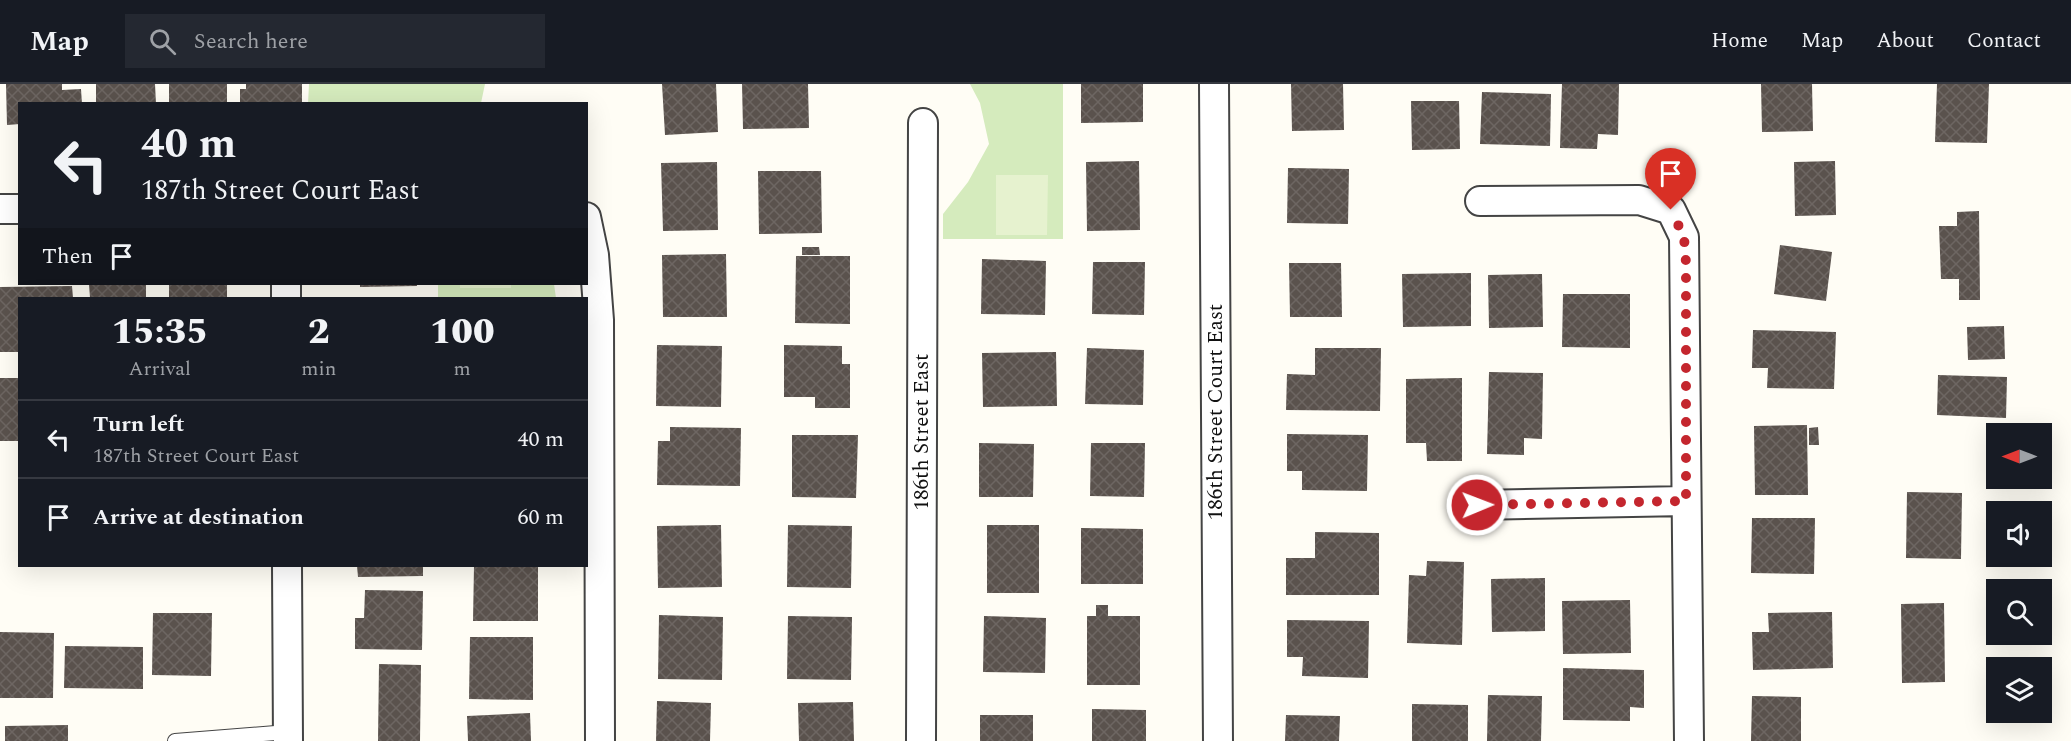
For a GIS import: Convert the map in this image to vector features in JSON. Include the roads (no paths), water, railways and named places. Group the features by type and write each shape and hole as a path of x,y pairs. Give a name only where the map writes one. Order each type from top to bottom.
{"street":[{"name":"186th Street Court East","path":"1214,84 1218,741"},
{"name":"186th Street East","path":"921,741 923,123"},
{"path":"1480,201 1640,200 1671,210 1684,237 1689,741"},
{"path":"588,226 594,255 599,320 600,741"},
{"path":"1477,505 1686,501"},
{"path":"287,567 288,736"}],"lane":[{"path":"175,741 288,736"}]}
